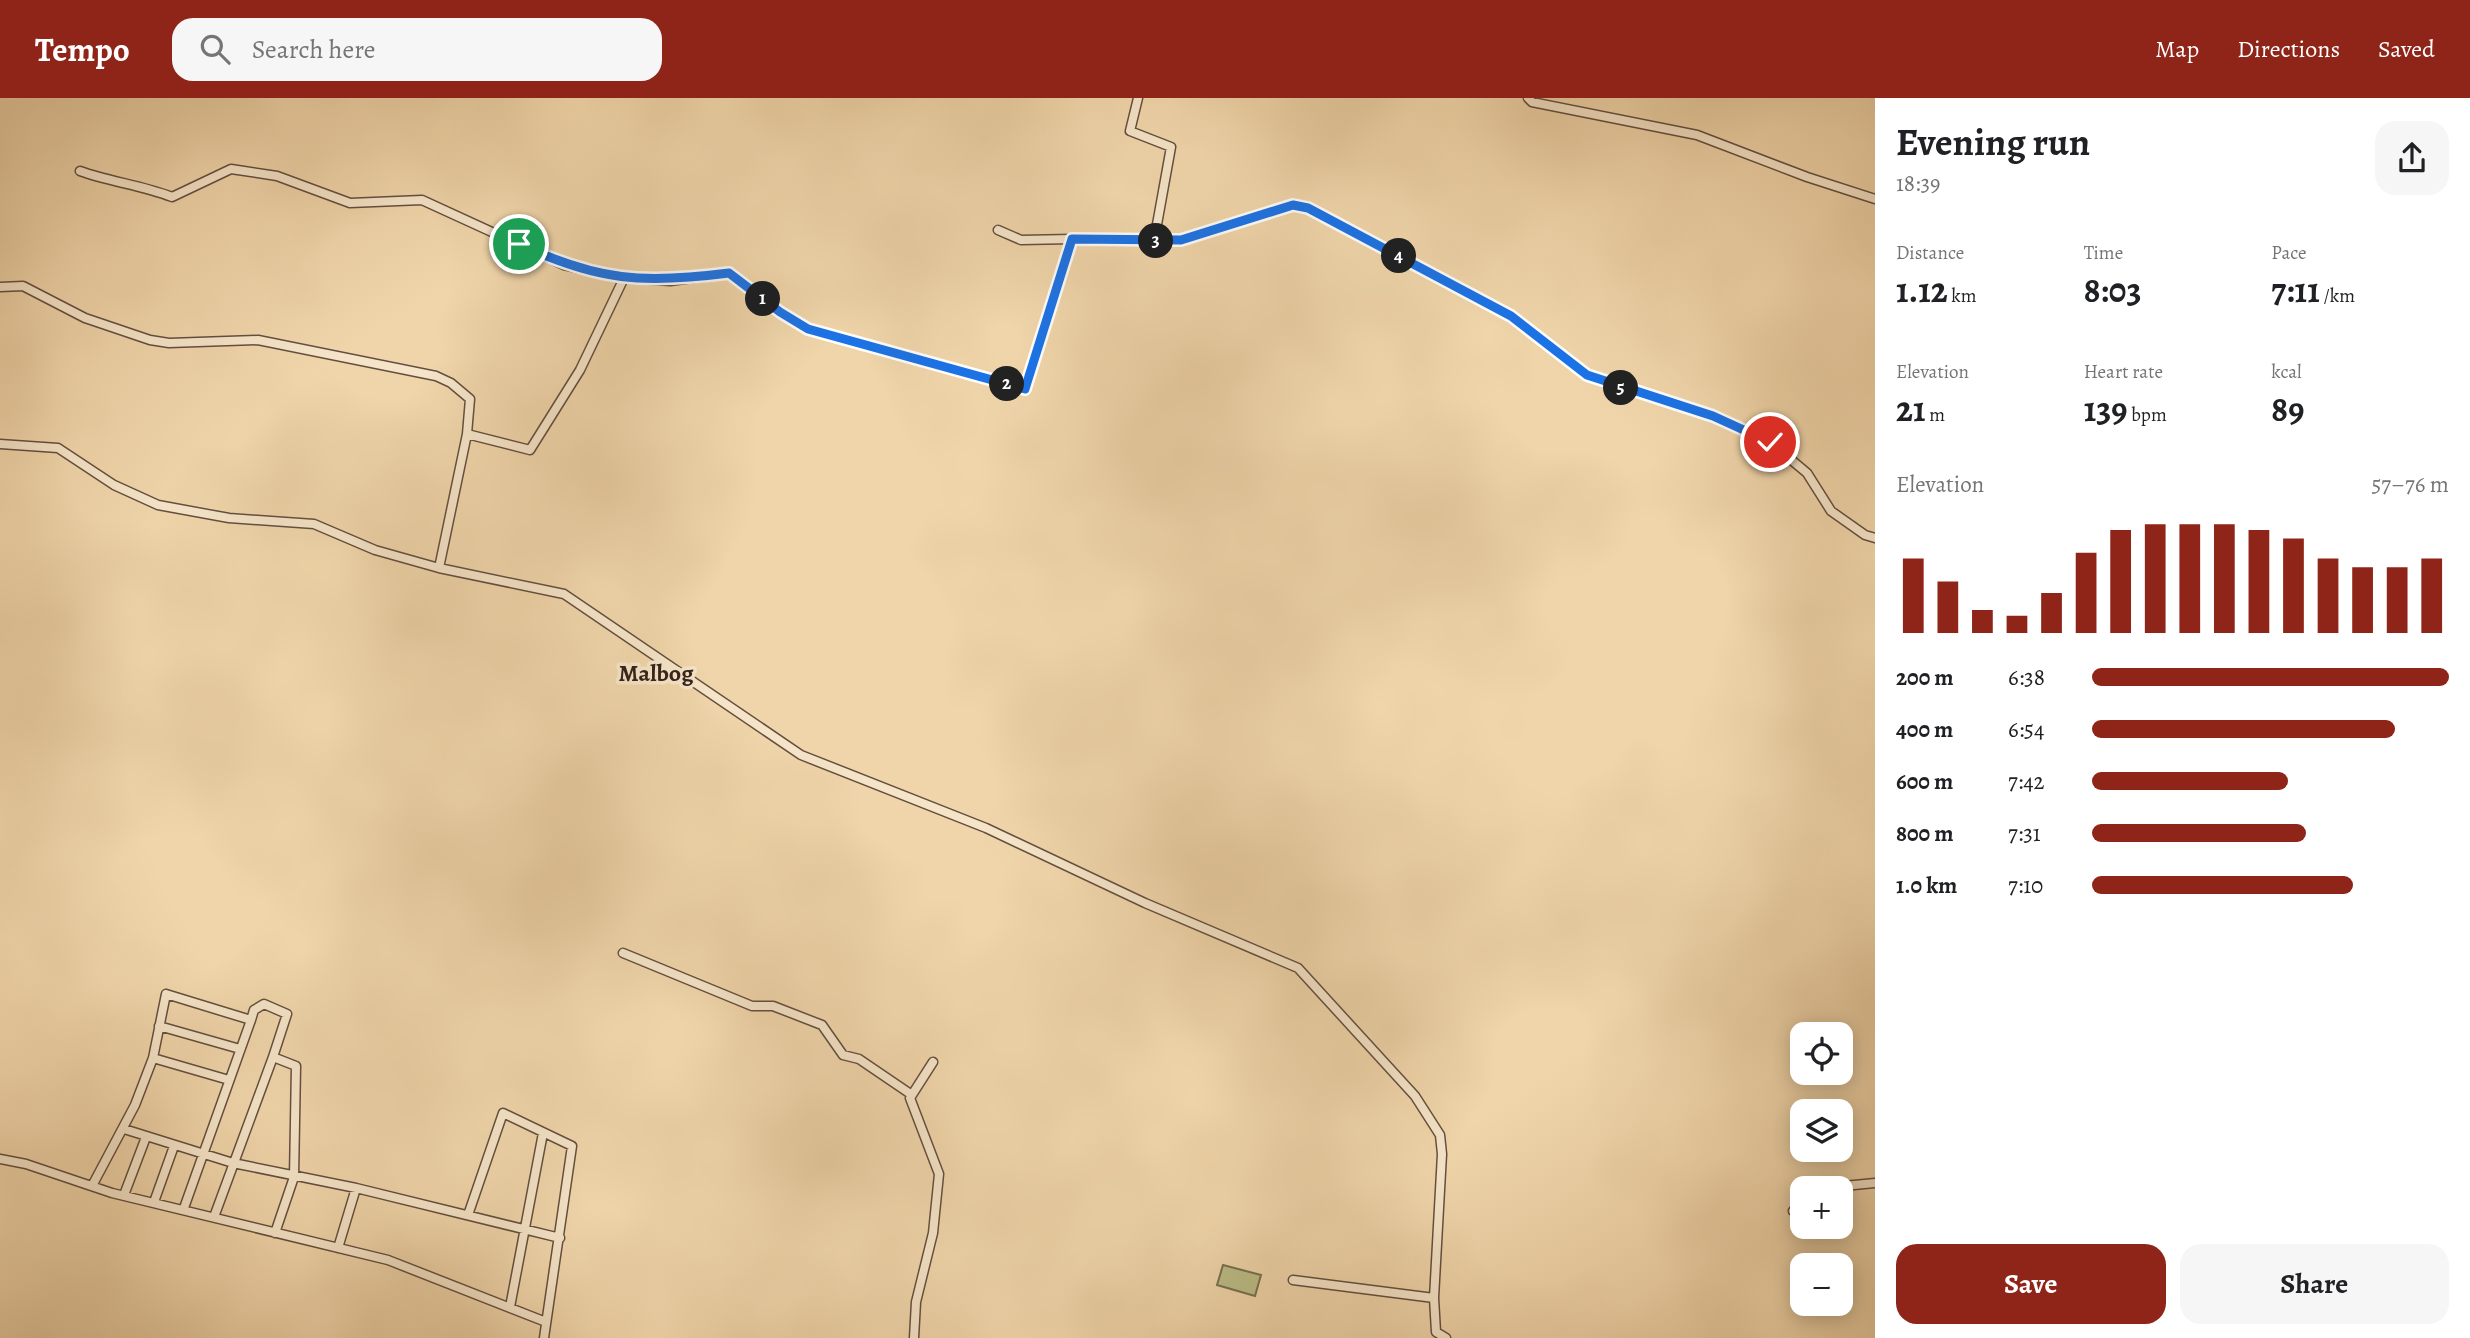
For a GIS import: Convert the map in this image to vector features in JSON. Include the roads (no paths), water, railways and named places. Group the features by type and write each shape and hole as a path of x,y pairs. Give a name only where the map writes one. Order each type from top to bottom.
{"street":[{"path":"1138,98 1130,131 1171,147 1154,241"},
{"path":"1528,98 1532,102 1696,135 1875,199"},
{"path":"80,170 107,181 147,187 172,197 231,169 277,176 349,203 422,200 564,265 624,278 670,281 729,273 780,312 808,329 1025,389 1072,239"},
{"path":"998,230 1021,240 1181,240 1293,205 1308,208 1511,316 1587,375 1713,416 1770,442 1807,473 1832,511 1865,535 1875,538"},
{"path":"467,435 530,450 580,370 624,278"},
{"path":"0,288 23,286 85,318 150,340 169,343 258,340 436,376 451,383 470,399 467,435 439,568"},
{"path":"0,444 58,448 114,485 158,505 229,518 314,524 375,550 439,568 564,594 801,755 986,828 1145,903 1298,968 1415,1097 1440,1135 1442,1154 1434,1298 1436,1332 1446,1338"},
{"path":"623,953 752,1006 773,1006 822,1025 843,1055 875,1069 912,1095 939,1174 933,1233 916,1302 914,1338"},
{"path":"92,1186 124,1129 153,1058 166,994 251,1020"},
{"path":"184,1208 254,1010 264,1004 287,1014 214,1217"},
{"path":"159,1026 240,1049"},
{"path":"273,1057 296,1066 295,1177 275,1234"},
{"path":"153,1058 229,1080"},
{"path":"912,1095 933,1062"},
{"path":"468,1215 503,1113 572,1146 544,1338"},
{"path":"124,1129 233,1164 356,1188 560,1238"},
{"path":"509,1307 543,1133"},
{"path":"124,1195 146,1137"},
{"path":"154,1202 174,1146"},
{"path":"0,1159 26,1164 124,1195 408,1266 546,1322"},
{"path":"1853,1185 1875,1183"},
{"path":"338,1248 356,1188"},
{"path":"1293,1280 1434,1298"}],"district":[{"name":"Malbog","path":"656,673"}]}
